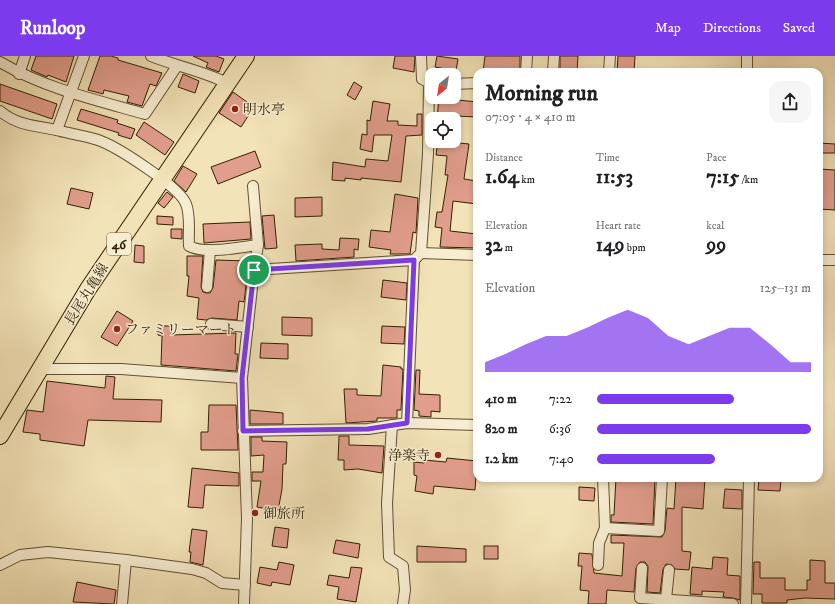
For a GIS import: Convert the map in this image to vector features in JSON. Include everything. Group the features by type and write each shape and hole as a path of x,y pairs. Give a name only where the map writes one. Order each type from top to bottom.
{"main road":[{"name":"長尾丸亀線","path":"0,436 88,289 246,56"}],"street":[{"path":"19,74 25,56"},
{"path":"57,130 84,56"},
{"path":"150,56 177,66 212,76 227,84"},
{"path":"421,56 422,79 425,81"},
{"path":"526,68 527,56"},
{"path":"553,68 554,56"},
{"path":"609,68 610,56"},
{"path":"747,56 747,68"},
{"path":"0,62 19,74 70,92 145,114 177,66"},
{"path":"461,84 473,83"},
{"path":"254,270 414,260 421,253 430,104"},
{"path":"0,111 27,126 57,130 99,141 133,159 163,179 186,202 188,211 189,246 195,250 258,245"},
{"path":"244,604 247,518 242,378 258,245 253,186"},
{"path":"207,287 210,250"},
{"path":"421,253 473,255"},
{"path":"407,423 414,260"},
{"path":"823,260 835,260"},
{"path":"211,324 248,327"},
{"path":"40,369 122,369 242,378"},
{"path":"243,431 368,429 407,423 473,425"},
{"path":"392,426 387,503 389,557 403,566 405,590 403,604"},
{"path":"598,564 599,543 605,528 603,482"},
{"path":"605,528 659,531 662,482"},
{"path":"746,604 749,482"},
{"path":"0,565 20,555 35,552 126,560 192,569 206,573 222,584 245,585"},
{"path":"122,604 126,560"},
{"path":"642,568 640,598 733,604"},
{"path":"666,599 669,570"}],"building":[{"path":"36,56 74,56 66,82 48,75 47,77 31,70"},
{"path":"100,56 111,56 118,58 118,60 162,73 156,86 150,84 142,106 127,102 129,96 104,90 103,94 88,90"},
{"path":"193,56 216,56 224,59 219,72 206,67 208,63"},
{"path":"395,56 415,56 414,72 393,68"},
{"path":"437,56 458,59 456,68 435,67"},
{"path":"485,56 520,56 520,68 484,68"},
{"path":"560,56 578,56 577,68 560,68"},
{"path":"618,56 635,56 634,68 617,68"},
{"path":"183,74 199,81 195,93 178,87"},
{"path":"354,82 362,87 355,100 347,95"},
{"path":"0,84 57,104 52,119 0,101"},
{"name":"明水亭","path":"233,92 254,107 241,127 219,113"},
{"path":"461,100 473,102 473,117 461,116 461,112 438,112 438,104 461,104"},
{"path":"373,101 390,104 387,121 398,121 398,125 417,126 417,114 422,114 422,135 406,136 401,182 361,178 361,180 345,178 345,181 332,180 333,162 365,167 366,159 388,161 392,135 374,135 372,152 360,149 362,134 367,135 367,120 370,121"},
{"path":"81,109 118,120 117,123 135,129 131,139 118,135 119,133 77,120"},
{"path":"144,122 174,142 165,155 136,135"},
{"path":"461,143 469,144 464,179 473,180 473,204 453,201 450,231 473,234 473,248 440,247 442,228 435,227 437,212 442,212 448,175 445,175 447,156 436,155 437,148 461,148"},
{"path":"823,143 835,144 835,153 823,153"},
{"path":"255,151 261,167 218,184 211,167"},
{"path":"183,166 197,174 186,192 174,181"},
{"path":"823,169 835,170 835,210 823,209"},
{"path":"71,188 93,193 89,209 67,204"},
{"path":"167,192 173,197 164,208 158,203"},
{"path":"395,194 418,198 416,233 413,232 410,254 390,254 391,250 369,247 371,230 390,232"},
{"path":"322,197 322,216 295,217 295,198"},
{"path":"274,215 277,248 265,249 262,216"},
{"path":"157,216 173,217 173,225 157,224"},
{"path":"250,222 251,239 204,243 203,224"},
{"path":"171,229 182,229 182,239 171,238"},
{"path":"340,238 359,239 358,250 354,249 354,257 296,261 295,245 322,244 322,249 339,250"},
{"path":"135,245 144,246 144,263 134,262"},
{"path":"187,256 203,256 201,287 203,292 206,293 210,293 213,288 216,260 249,261 244,302 239,301 237,320 212,318 206,320 197,319 199,298 187,296 189,276 187,276"},
{"path":"383,280 407,283 406,300 381,297"},
{"name":"ファミリーマート","path":"117,311 133,321 117,346 101,337"},
{"path":"282,317 312,318 312,336 282,335"},
{"path":"158,326 171,326 171,335 236,333 235,354 238,354 236,371 161,365 162,336 158,335"},
{"path":"382,326 405,327 404,344 381,343"},
{"path":"261,343 288,344 288,359 260,358"},
{"path":"383,365 401,367 401,369 403,369 401,410 397,410 397,418 377,418 377,421 346,423 344,389 357,389 357,395 381,396"},
{"path":"416,370 420,370 419,394 440,395 440,412 431,411 431,417 419,416 419,411 414,410"},
{"path":"106,376 115,377 113,399 162,400 161,422 88,420 84,446 40,440 40,434 23,432 27,410 43,412 47,381 105,388"},
{"path":"209,405 236,405 238,450 201,450 201,432 208,432"},
{"path":"250,410 283,413 283,424 250,424"},
{"path":"339,436 349,436 349,445 384,446 382,473 358,469 344,470 344,460 338,460"},
{"path":"251,437 262,437 262,441 287,442 286,464 283,464 282,489 278,511 257,507 261,481 252,481 252,472 263,472 264,455 251,456"},
{"path":"447,458 473,461 473,482 476,482 475,490 434,486 433,494 415,491 417,476 414,475 414,462 424,463 424,460 446,462"},
{"path":"192,468 239,473 239,486 205,485 203,508 188,507"},
{"path":"616,482 655,482 653,524 611,522 611,515 614,515"},
{"path":"676,482 705,482 703,509 682,507 682,551 691,552 689,570 675,569 672,565 666,564 663,569 660,593 647,592 648,566 645,562 640,562 636,568 634,592 607,590 606,604 588,604 589,591 580,590 582,566 578,566 579,553 592,554 594,573 622,576 624,543 611,543 611,535 662,537 665,531 667,508 674,509"},
{"path":"759,482 781,482 780,491 758,490"},
{"path":"579,487 595,488 594,501 579,500"},
{"path":"725,489 742,490 742,509 723,508"},
{"path":"275,527 289,529 287,548 272,546"},
{"path":"192,529 207,531 203,565 190,562 191,552 189,552"},
{"path":"336,540 360,544 358,558 333,553"},
{"path":"417,546 466,549 466,562 417,562"},
{"path":"484,546 498,546 498,559 484,559"},
{"path":"713,557 728,558 727,575 740,576 740,600 723,597 724,592 702,591 702,595 690,594 692,567 712,569"},
{"path":"810,560 825,561 825,583 835,583 835,599 805,598 787,600 787,603 762,603 762,594 753,594 754,562 760,562 760,578 785,578 785,590 807,590 807,580 810,580"},
{"path":"279,562 294,565 290,585 272,582 271,586 257,583 260,567 277,570"},
{"path":"351,567 362,568 356,602 337,599 339,587 327,585 329,575 349,578"},
{"path":"77,582 116,590 114,604 73,602"}],"place":[{"name":"明水亭","path":"235,109"},
{"name":"ファミリーマート","path":"117,329"},
{"name":"浄楽寺","path":"438,455"},
{"name":"御旅所","path":"255,513"}],"route":[{"path":"414,260 407,423 368,429 243,431 242,378 254,270 414,260"}]}
